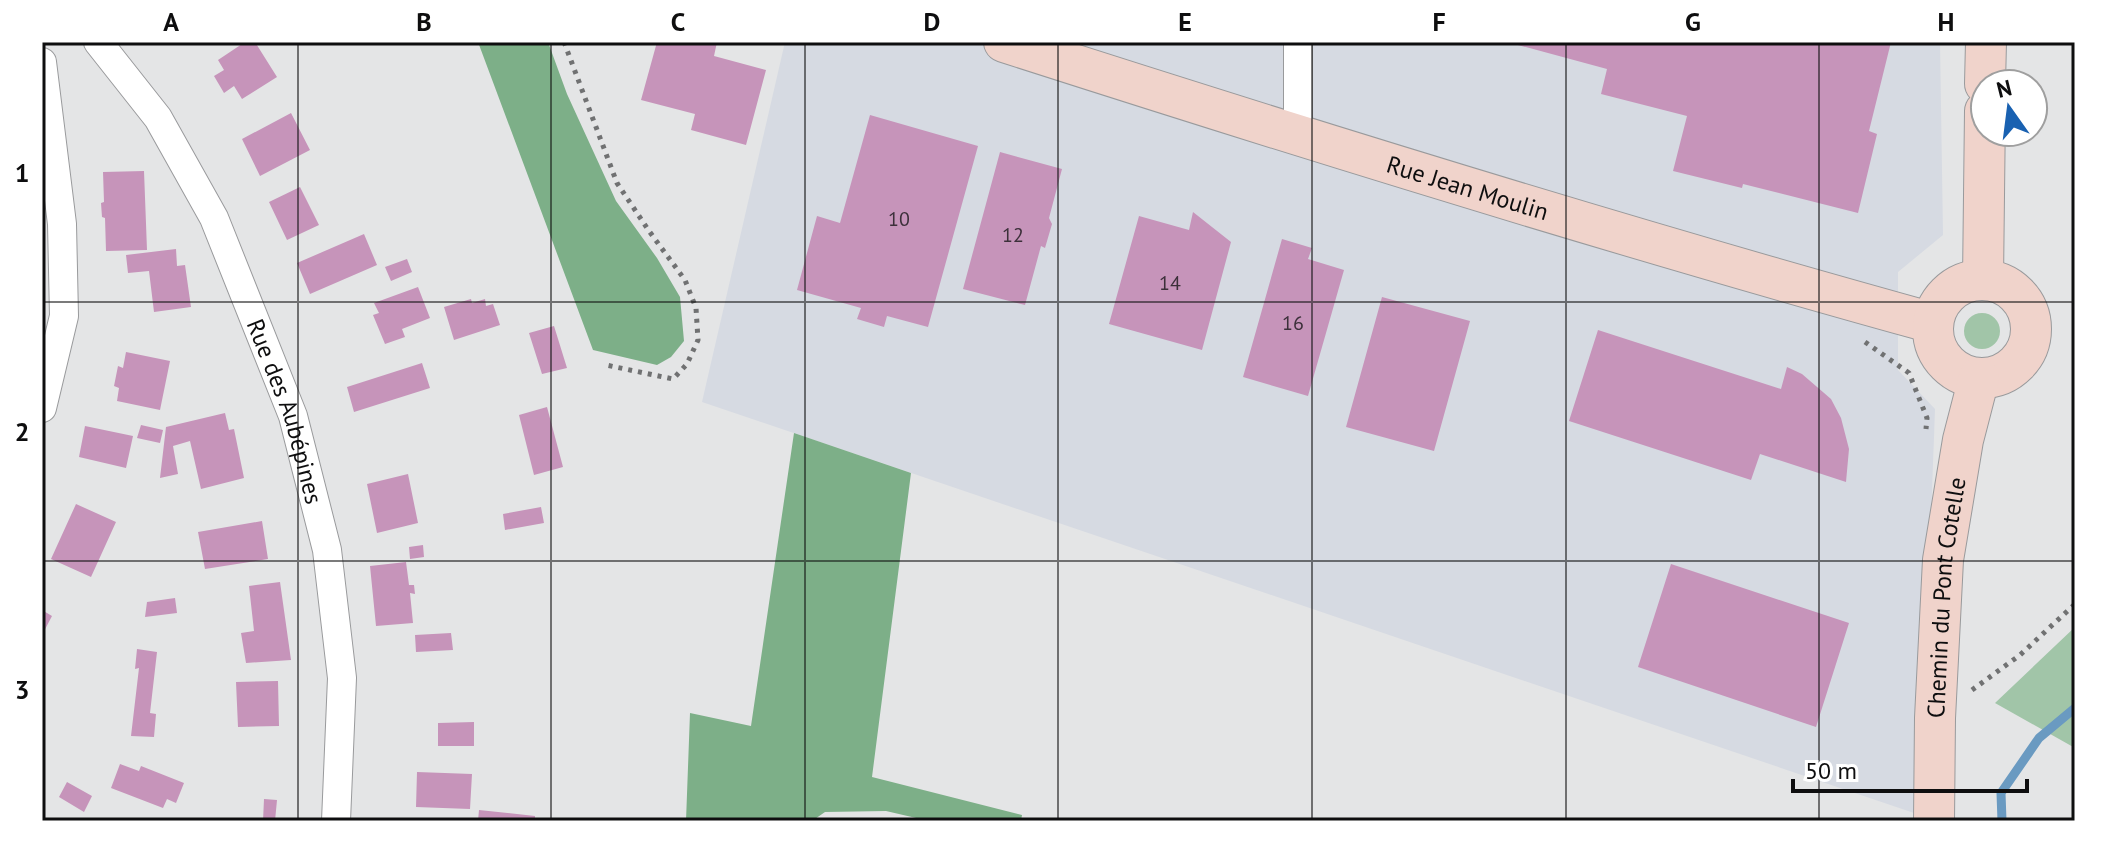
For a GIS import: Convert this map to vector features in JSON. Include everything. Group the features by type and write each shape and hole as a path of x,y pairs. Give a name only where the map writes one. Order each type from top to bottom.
{"street":[{"name":"Rue des Aubépines","path":"98,42 158,118 214,218 293,416 327,550 342,678 336,821"},
{"name":"Rue Jean Moulin","path":"1004,42 1298,136 1786,283 1933,323"},
{"path":"1298,42 1298,136"},
{"path":"1985,68 1986,42"},
{"path":"42,62 62,224 64,316 42,408"},
{"path":"1983,280 1985,148"},
{"path":"1983,280 1998,283 2018,297 2029,315 2031,331 2028,346 2009,370 1979,378 1950,366 1939,354 1933,323 1944,297 1968,282 1983,280"},
{"name":"Chemin du Pont Cotelle","path":"1934,821 1935,718 1943,560 1963,440 1979,378"}],"path":[{"path":"564,42 617,183 685,280 696,308 698,340 687,364 673,379 606,365"},
{"path":"1935,718 2020,655 2075,604"}],"shaded area":[{"path":"785,42 1940,42 1943,235 1898,272 1898,370 1935,409 1924,711 1914,813 702,402"}],"green space":[{"path":"478,42 548,42 567,94 616,201 657,258 680,297 684,341 671,357 657,365 593,350"},
{"path":"1982,313 1994,319 2000,331 1994,343 1982,349 1970,343 1964,331 1970,319"},
{"path":"794,433 911,473 872,777 1022,815 1021,821 929,821 886,811 825,812 812,821 686,821 690,713 751,726"},
{"path":"2075,627 2075,748 1995,703"}],"building":[{"path":"245,42 255,42 277,77 242,99 234,86 224,93 214,76 224,70 218,60"},
{"path":"657,42 717,42 714,56 766,70 746,145 691,130 695,114 641,100"},
{"path":"1507,42 1891,42 1869,131 1877,134 1858,213 1743,184 1742,188 1673,171 1687,116 1601,94 1607,69"},
{"path":"291,113 310,150 260,176 242,139"},
{"path":"870,115 978,146 928,327 887,316 884,327 857,319 861,308 797,290 817,216 840,223"},
{"path":"1000,152 1062,169 1049,218 1052,224 1045,248 1041,246 1025,305 963,289"},
{"path":"144,171 147,250 106,251 105,218 102,217 101,203 104,202 103,172"},
{"path":"300,187 319,225 287,240 269,202"},
{"path":"1193,212 1231,242 1202,350 1109,324 1139,216 1189,230"},
{"path":"364,234 377,265 310,294 297,263"},
{"path":"1282,239 1312,248 1308,259 1344,270 1308,396 1243,377"},
{"path":"176,249 177,266 185,265 191,307 154,312 149,271 128,273 126,255"},
{"path":"407,259 412,272 391,281 385,267"},
{"path":"418,287 430,318 402,329 405,337 385,344 373,315 379,313 374,303"},
{"path":"1382,297 1470,321 1434,451 1346,427"},
{"path":"471,299 472,303 485,299 486,306 493,304 500,325 454,340 444,307"},
{"path":"554,326 567,368 542,374 529,333"},
{"path":"1598,330 1781,389 1787,367 1802,374 1831,399 1841,418 1849,449 1846,482 1760,454 1751,480 1569,421"},
{"path":"126,352 170,361 160,410 117,401 119,388 114,386 118,366 123,368"},
{"path":"422,363 430,388 354,412 347,387"},
{"path":"547,407 563,467 534,475 519,415"},
{"path":"225,413 229,430 234,429 244,478 201,489 190,441 173,446 178,474 160,478 166,427"},
{"path":"141,425 163,430 160,443 137,438"},
{"path":"85,426 133,436 126,468 79,457"},
{"path":"408,474 418,523 377,533 367,484"},
{"path":"76,504 116,522 91,577 51,559"},
{"path":"541,507 544,523 505,530 503,514"},
{"path":"262,521 268,559 205,569 198,532"},
{"path":"423,545 424,557 410,559 409,547"},
{"path":"406,562 409,585 414,585 415,594 410,593 413,623 376,626 370,566"},
{"path":"1671,564 1849,623 1816,727 1638,667"},
{"path":"280,582 291,660 246,663 241,633 254,631 249,586"},
{"path":"175,598 177,613 145,617 147,602"},
{"path":"42,610 52,616 42,635"},
{"path":"451,633 453,650 416,652 415,635"},
{"path":"137,649 157,652 150,713 156,714 154,737 131,736 139,668 135,669"},
{"path":"278,681 279,726 238,727 236,682"},
{"path":"474,722 474,746 438,746 438,723"},
{"path":"120,764 139,771 141,766 184,783 176,803 167,799 163,808 111,788"},
{"path":"417,772 472,774 470,809 416,807"},
{"path":"67,782 92,796 84,812 59,797"},
{"path":"264,799 277,800 275,821 263,821"},
{"path":"479,810 535,816 535,821 478,821"}],"waterway":[{"path":"2002,821 2001,793 2039,738 2075,708"}]}
